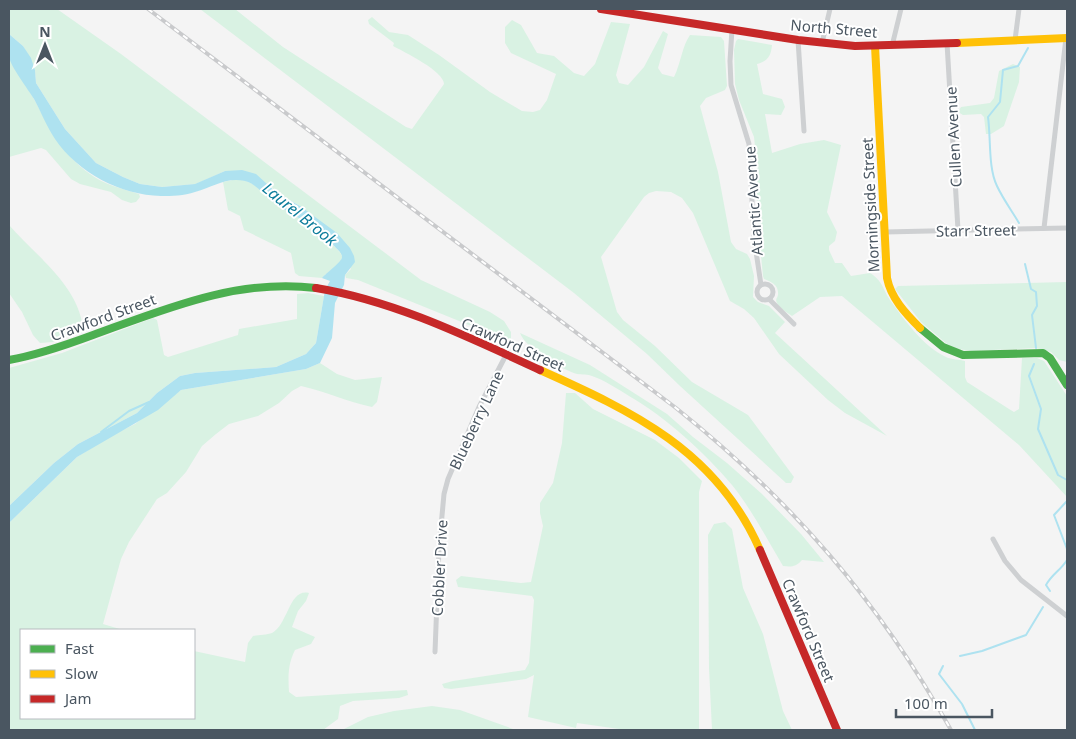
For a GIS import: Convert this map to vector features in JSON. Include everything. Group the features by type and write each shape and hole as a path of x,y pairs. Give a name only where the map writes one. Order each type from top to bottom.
{"main road":[{"name":"North Street","path":"601,9 637,11 732,30 822,44 892,46 1067,38"},
{"name":"Morningside Street","path":"875,46 886,269 892,293 925,333 937,344 958,355 1043,353 1050,358 1067,385"},
{"name":"Crawford Street","path":"9,360 63,347 157,312 217,294 260,286 320,288 372,299 398,308 506,355 591,393 651,425 673,440 711,476 746,522 755,539 837,730"}],"street":[{"path":"822,44 830,9"},
{"path":"892,46 901,9"},
{"path":"1015,40 1019,9"},
{"name":"Atlantic Avenue","path":"732,30 730,55 731,85 747,134 750,150 754,238 761,285"},
{"path":"1044,228 1067,38"},
{"path":"798,40 804,131"},
{"name":"Cullen Avenue","path":"948,43 958,230"},
{"name":"Starr Street","path":"885,232 1067,228"},
{"name":"Atlantic Avenue","path":"766,284 772,288 774,293 769,299 764,300 758,296 757,288 766,284"},
{"name":"Atlantic Avenue","path":"769,299 794,324"},
{"name":"Blueberry Lane","path":"447,485 479,408 506,355"},
{"name":"Cobbler Drive","path":"435,652 441,524 444,494 447,485"},
{"path":"993,539 1005,561 1021,580 1067,616"}],"green space":[{"path":"9,9 57,9 121,54 421,280 490,312 504,321 511,332 511,339 501,338 358,280 346,278 345,275 351,269 320,222 300,206 277,193 270,185 225,171 196,184 162,187 140,184 96,163 65,129 36,83 35,70 23,46 9,34"},
{"path":"200,9 235,9 283,47 406,127 412,129 444,84 438,73 423,62 393,46 394,43 369,24 368,20 372,17 389,32 408,35 490,92 522,111 533,112 540,110 547,100 556,74 511,53 505,43 505,27 512,20 521,25 537,53 554,56 574,73 584,76 595,64 611,22 630,24 616,75 619,83 628,85 644,67 663,31 668,34 658,68 662,74 674,77 690,35 721,37 724,41 727,86 725,90 706,98 700,106 718,172 731,242 736,249 747,254 750,259 754,276 753,297 758,302 769,306 785,322 775,333 887,436 845,413 828,400 779,354 754,318 744,309 730,301 693,213 682,198 671,192 656,191 649,193 644,197 601,257 617,312 623,320 655,346 692,382 748,415 794,477 791,483 786,483 647,354 574,293"},
{"path":"738,39 772,45 768,57 757,64 763,94 782,99 785,107 781,115 765,114 772,153 800,144 824,140 841,145 827,212 837,232 835,241 829,246 835,263 842,263 851,276 870,273 874,276 902,316 922,340 946,357 965,361 965,377 967,382 1014,412 1019,409 1022,358 1037,358 1044,361 1067,396 1067,497 1019,445 842,296 820,297 792,316 778,305 776,301 778,295 776,286 764,279 763,276 757,214 757,166 754,137 739,100 735,84 734,50"},
{"path":"9,58 52,132 72,158 101,181 139,194 140,197 136,202 131,203 122,200 111,192 80,184 71,179 46,150 41,148 9,157"},
{"path":"1013,64 1020,67 1019,82 1004,126 991,134 986,134 984,117 981,114 963,115 958,112 961,107 990,103 994,98 999,71"},
{"path":"237,179 255,185 272,201 328,239 341,254 342,259 340,262 322,278 299,276 295,273 291,253 244,230 240,216 228,210 223,182"},
{"path":"9,225 65,285 79,312 83,328 53,342 40,343 33,335 22,312 9,293"},
{"path":"1067,282 1067,362 1059,360 1051,352 1036,348 972,351 958,349 947,344 921,322 895,289 898,286"},
{"path":"308,293 324,296 316,343 306,354 276,367 195,373 180,376 157,393 137,413 78,444 54,463 9,506 9,368 62,353 153,318 157,320 164,355 168,357 238,335 239,329 297,319 297,294"},
{"path":"520,333 590,365 667,414 762,494 801,534 824,562 802,560 793,566 783,566 759,525 732,485 684,436 643,405 611,385 590,375 577,374 545,358 529,345"},
{"path":"320,363 337,374 355,380 382,377 377,402 372,407 301,386 258,416 229,424 202,446 186,472 167,493 157,499 129,542 121,559 103,624 120,629 20,629 20,719 195,719 195,651 245,662 248,643 253,636 270,634 277,629 293,601 302,593 309,593 306,601 298,611 292,627 315,637 311,644 295,650 289,670 289,692 296,697 407,690 408,695 399,698 353,701 340,706 338,719 323,730 9,730 9,523 77,457 109,437 135,424 181,390 306,369"},
{"path":"566,393 575,393 593,409 655,440 679,458 702,481 699,492 699,730 626,730 577,723 576,728 528,717 534,675 526,679 451,689 444,688 442,684 525,670 529,663 534,600 532,596 458,587 456,580 461,576 521,583 531,582 543,526 540,503 553,483 562,443"},
{"path":"725,522 732,529 743,588 763,634 783,711 792,730 712,730 709,668 708,535 714,524"},
{"path":"432,706 460,710 516,730 342,730 368,717 394,711"}],"water":[{"path":"9,34 23,46 31,58 35,70 36,83 65,129 96,163 140,184 162,187 195,184 225,171 242,170 256,174 277,193 300,206 337,233 350,248 355,262 345,275 344,285 335,303 332,338 320,363 306,369 181,390 158,410 77,457 9,523 9,506 54,463 78,444 137,413 157,393 180,376 195,373 276,367 306,354 316,343 325,290 330,281 322,278 342,257 340,252 321,233 245,181 231,180 187,194 161,196 131,191 102,180 88,172 55,139 34,99 10,61 8,54"}],"waterway":[{"path":"1019,223 994,179 988,117 1000,102 1003,70 1018,66 1028,48"},
{"path":"1025,264 1031,289 1036,292 1037,306 1032,315 1036,348"},
{"path":"1034,364 1029,376 1041,409 1038,429 1058,475 1067,480"},
{"name":"Laurel Brook","path":"101,432 129,411 149,402"},
{"path":"1067,501 1054,515 1067,549"},
{"path":"1050,591 1046,585 1067,560"},
{"path":"960,656 982,651 1026,635 1043,607"},
{"path":"943,666 939,674 962,704 975,730"}],"railway":[{"path":"148,9 676,408 718,443 758,479 830,555 894,638 951,730"}],"traffic: fast":[{"path":"9,360 52,349 147,315 202,298 258,287 316,288"},
{"path":"920,328 943,347 963,355 1043,353 1050,358 1067,385"}],"traffic: slow":[{"path":"957,43 1067,38"},
{"path":"875,46 887,278 895,299 920,328"},
{"path":"540,370 574,385 639,419 668,438 696,460 720,486 742,516 760,550"}],"traffic: jam":[{"path":"601,9 798,40 855,46 957,43"},
{"path":"316,288 345,294 403,311 458,333 540,370"},
{"path":"760,550 837,730"}]}
